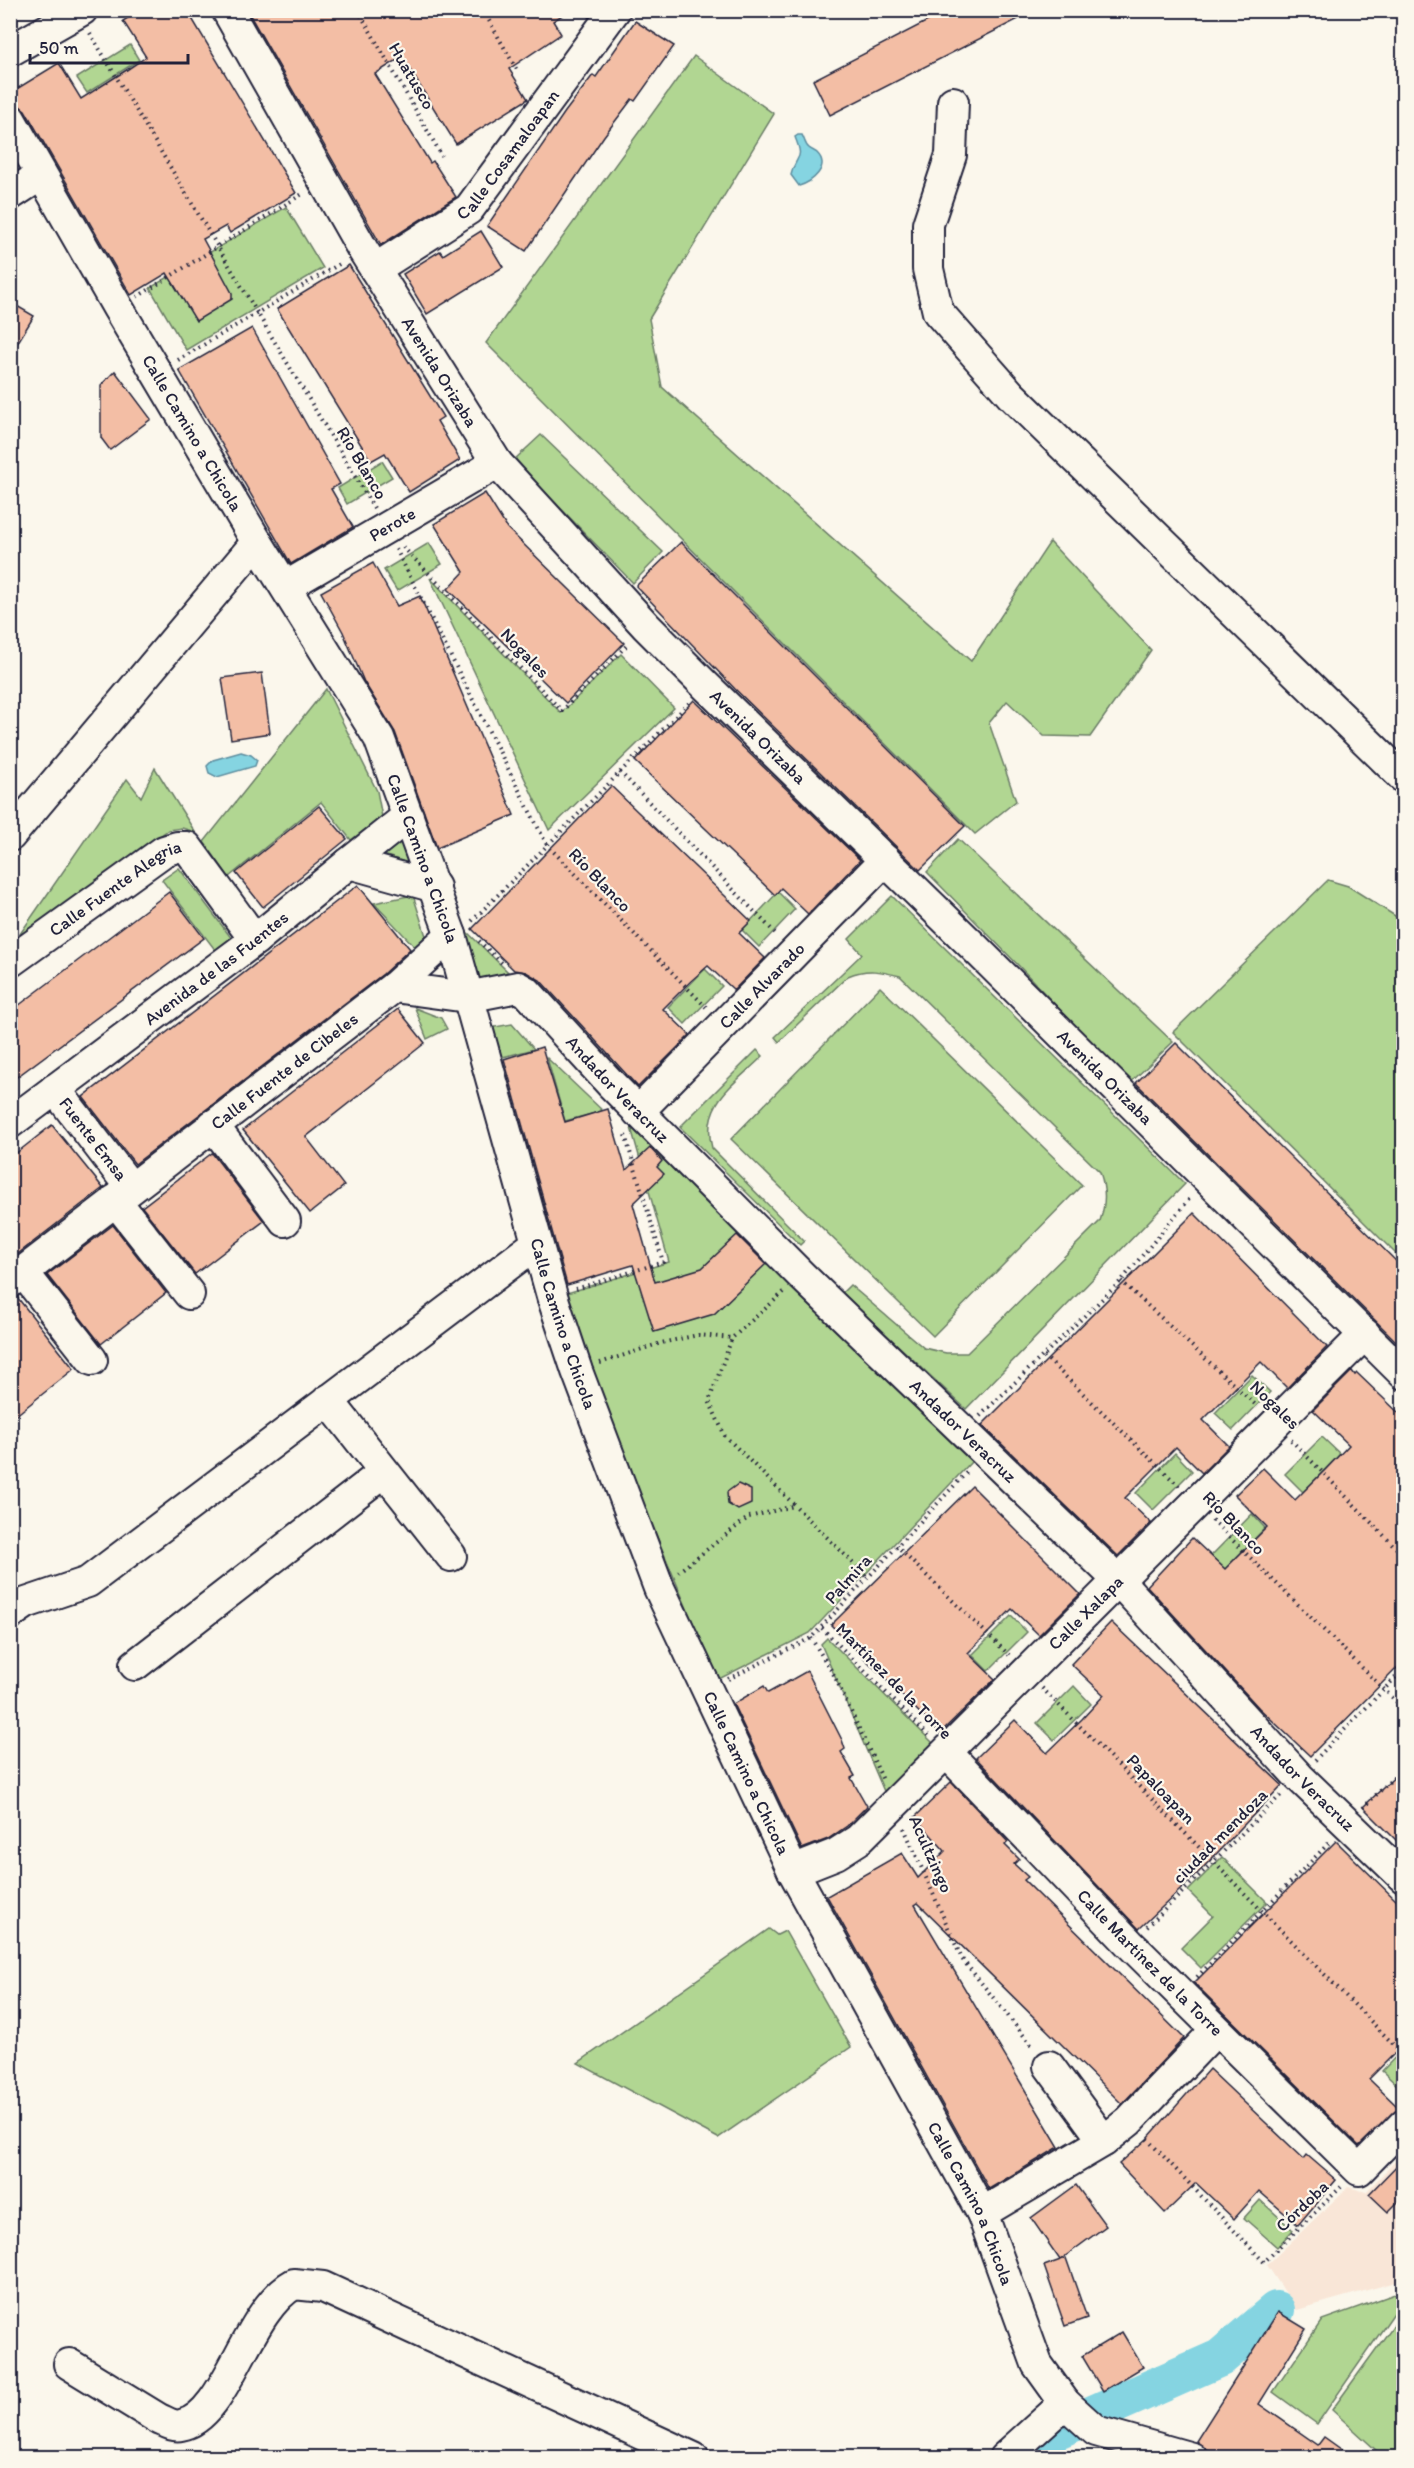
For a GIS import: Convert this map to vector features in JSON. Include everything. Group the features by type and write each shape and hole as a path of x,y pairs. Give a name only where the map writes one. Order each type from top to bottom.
{"street":[{"name":"Avenida Orizaba","path":"227,10 323,182 497,463 646,626 1404,1374"},
{"name":"Calle Cosamaloapan","path":"369,259 469,209 615,10"},
{"path":"10,51 80,12"},
{"path":"953,102 951,155 928,224 928,269 938,312 1011,395 1404,778"},
{"name":"Calle Camino a Chicola","path":"10,119 156,373 257,542 287,586 379,738 435,887 455,930 467,997 552,1296 577,1371 658,1588 793,1871 982,2214 1037,2364 1067,2406 1096,2432 1192,2457"},
{"path":"10,195 41,175"},
{"name":"Perote","path":"287,586 497,463"},
{"path":"10,836 257,542"},
{"name":"Avenida de las Fuentes","path":"10,1123 255,940 408,816"},
{"name":"Calle Fuente Alegria","path":"10,962 164,851 177,847 187,847 255,940"},
{"name":"Calle Alvarado","path":"630,1120 885,860"},
{"path":"349,863 435,887"},
{"name":"Calle Fuente de Cibeles","path":"123,1194 394,987 455,930"},
{"path":"394,987 467,997 518,987"},
{"name":"Andador Veracruz","path":"518,987 527,992 630,1120 802,1276 1119,1581 1299,1777 1404,1878"},
{"name":"Fuente Emsa","path":"55,1089 189,1294"},
{"path":"213,1125 285,1221"},
{"path":"92,1360 17,1277 123,1194"},
{"path":"16,1604 87,1582 536,1244"},
{"name":"Calle Xalapa","path":"793,1871 836,1854 858,1840 1365,1334"},
{"path":"328,1400 451,1556"},
{"path":"135,1665 384,1472"},
{"name":"Calle Martínez de la Torre","path":"947,1753 1130,1944 1359,2170"},
{"path":"982,2214 1104,2141 1130,2121 1216,2030"},
{"path":"1049,2066 1104,2141"},
{"path":"1359,2170 1404,2124"},
{"path":"69,2364 159,2419 175,2426 183,2425 212,2404 267,2306 294,2284 323,2287 694,2457"},
{"path":"1004,2457 1067,2406"}],"path":[{"name":"Huatusco","path":"357,10 442,156"},
{"path":"483,10 518,72"},
{"name":"Río Blanco","path":"80,12 217,248 386,529 547,845 723,1025"},
{"path":"118,308 323,182"},
{"path":"156,373 256,313 369,259"},
{"name":"Nogales","path":"386,529 562,711 646,626"},
{"path":"518,987 513,974 455,930 547,845 706,686"},
{"path":"620,772 795,952"},
{"path":"552,1296 663,1262 630,1120"},
{"path":"963,1432 1122,1281 1206,1178"},
{"path":"802,1276 732,1338 709,1401 725,1436 867,1577"},
{"name":"Nogales","path":"1122,1281 1276,1423 1404,1556"},
{"path":"577,1371 661,1343 698,1335 732,1338"},
{"name":"Río Blanco","path":"1044,1356 1404,1710"},
{"name":"Palmira","path":"705,1690 811,1638 986,1453"},
{"path":"658,1588 736,1524 749,1517 794,1505"},
{"name":"Papaloapan","path":"896,1546 1026,1671 1404,2055"},
{"name":"Martínez de la Torre","path":"822,1628 947,1753"},
{"name":"Acultzingo","path":"811,1638 834,1675 894,1803 962,1959 1049,2066"},
{"name":"ciudad mendoza","path":"1130,1944 1299,1777 1404,1669"},
{"path":"1180,1994 1404,1767"},
{"name":"Córdoba","path":"1130,2121 1264,2262 1359,2170"}],"shaded area":[{"path":"1403,2153 1403,2280 1297,2310 1267,2265 1348,2187 1366,2192"}],"green space":[{"path":"130,45 139,60 87,93 77,78"},
{"path":"694,56 774,114 649,319 662,387 971,661 1050,542 1151,650 1090,737 1044,736 1007,701 989,723 1016,801 975,834 486,343"},
{"path":"286,207 323,268 186,350 150,288"},
{"path":"541,435 663,552 633,583 514,460"},
{"path":"382,461 392,477 347,504 338,488"},
{"path":"429,543 442,564 397,591 384,570"},
{"path":"430,578 561,713 621,654 674,708 549,830"},
{"path":"326,689 377,791 382,817 351,840 321,802 229,877 204,842"},
{"path":"155,768 195,832 182,828 168,830 11,947 127,779 141,797"},
{"path":"958,839 1173,1042 1129,1084 927,872"},
{"path":"401,840 410,864 381,854"},
{"path":"179,868 232,939 216,951 162,880"},
{"path":"1328,880 1348,886 1403,921 1403,1261 1173,1032"},
{"path":"778,892 795,909 759,947 742,930"},
{"path":"413,895 426,936 415,947 374,903"},
{"path":"892,896 1185,1184 966,1409 842,1293 850,1285 924,1348 946,1353 967,1353 1100,1221 1104,1202 1103,1185 1100,1172 900,976 874,971 848,976 779,1042 775,1037 862,954 849,939"},
{"path":"463,928 508,972 477,981"},
{"path":"705,969 722,986 685,1024 668,1007"},
{"path":"880,987 1082,1185 933,1336 731,1139"},
{"path":"415,1008 441,1018 447,1029 427,1039"},
{"path":"512,1024 534,1049 499,1058 489,1028"},
{"path":"757,1050 763,1056 731,1086 715,1107 710,1132 712,1148 804,1241 800,1245 680,1127"},
{"path":"547,1058 603,1111 565,1121"},
{"path":"630,1124 973,1460 810,1633 717,1680 621,1451 567,1293 669,1262"},
{"path":"1252,1375 1270,1392 1233,1430 1215,1413"},
{"path":"1322,1437 1340,1454 1303,1492 1285,1474"},
{"path":"1175,1453 1192,1471 1153,1510 1136,1493"},
{"path":"1252,1514 1265,1528 1225,1569 1211,1556"},
{"path":"1011,1616 1027,1632 988,1671 972,1655"},
{"path":"827,1638 936,1746 886,1796 821,1644"},
{"path":"1074,1686 1091,1704 1054,1740 1037,1723"},
{"path":"1222,1857 1267,1902 1201,1968 1181,1948 1213,1916 1188,1891"},
{"path":"769,1929 777,1935 785,1931 851,2047 718,2138 578,2063"},
{"path":"1403,2049 1404,2088 1402,2090 1382,2071"},
{"path":"1260,2200 1293,2230 1277,2247 1244,2218"},
{"path":"1403,2291 1403,2300 1317,2424 1273,2392 1322,2320"},
{"path":"1403,2312 1403,2457 1372,2457 1377,2451 1332,2410"}],"water":[{"path":"802,135 807,145 817,153 822,164 814,177 799,186 791,175 799,157 795,137"},
{"path":"241,752 257,760 255,766 217,777 209,773 207,766 213,760"}],"building":[{"path":"140,10 187,10 296,193 230,233 226,226 203,239 232,293 232,299 196,321 167,273 131,295 25,110 10,99 10,93 59,63 81,99 146,57 123,21"},
{"path":"247,10 570,10 553,21 561,34 509,69 528,99 456,144 402,57 375,74 430,163 433,161 456,197 381,245"},
{"path":"949,10 1036,10 830,115 813,80"},
{"path":"635,21 674,46 635,101 632,99 604,136 526,251 487,226 565,112 593,75 596,77"},
{"path":"481,231 503,267 427,314 403,274 440,251 443,255"},
{"path":"349,265 443,417 437,421 460,460 409,492 385,453 371,461 277,309"},
{"path":"10,302 34,316 10,355"},
{"path":"252,328 340,484 331,489 353,527 291,564 179,370"},
{"path":"115,371 151,419 110,450 101,438 101,385"},
{"path":"485,493 507,528 624,643 566,703 448,589 464,572 434,524"},
{"path":"681,542 965,826 920,870 735,689 636,586"},
{"path":"373,563 397,606 420,596 514,815 437,848 395,732 364,682 343,632 321,592"},
{"path":"262,673 270,733 231,739 222,678"},
{"path":"694,700 860,860 808,914 781,888 775,895 635,761"},
{"path":"611,786 751,921 739,933 765,958 734,990 708,966 663,1009 690,1035 638,1087 540,980 526,972 514,970 472,929"},
{"path":"319,806 347,839 263,907 236,873"},
{"path":"358,885 410,949 383,974 135,1164 83,1097"},
{"path":"169,892 204,938 10,1082 10,1012"},
{"path":"398,1009 425,1043 306,1137 344,1186 310,1213 243,1130"},
{"path":"1176,1043 1404,1269 1404,1349 1136,1083"},
{"path":"542,1047 565,1122 608,1109 626,1170 650,1148 662,1161 657,1167 664,1174 633,1204 655,1282 702,1268 737,1235 766,1264 714,1314 654,1332 633,1265 567,1285 504,1059"},
{"path":"52,1125 103,1188 10,1260 10,1158"},
{"path":"212,1153 264,1221 195,1274 142,1207"},
{"path":"1194,1213 1327,1347 1287,1388 1261,1362 1203,1420 1229,1446 1202,1473 1176,1447 1125,1498 1151,1523 1118,1556 982,1425"},
{"path":"113,1225 166,1293 101,1344 47,1275"},
{"path":"17,1297 74,1369 10,1420 10,1299"},
{"path":"1352,1371 1355,1375 1357,1373 1404,1418 1404,1661 1310,1756 1259,1708 1147,1586 1192,1538 1225,1569 1267,1527 1235,1495 1263,1468 1295,1500 1349,1445 1313,1410"},
{"path":"738,1484 751,1490 751,1504 738,1510 728,1504 727,1492"},
{"path":"972,1486 1080,1594 1039,1635 1012,1609 968,1653 995,1679 940,1733 831,1625"},
{"path":"1111,1622 1282,1785 1199,1872 1139,1929 976,1758 1015,1720 1047,1753 1082,1719 1104,1695 1071,1664"},
{"path":"807,1671 842,1740 845,1749 841,1752 855,1776 851,1778 867,1806 847,1826 828,1839 802,1849 733,1704 764,1686 768,1693"},
{"path":"1404,1768 1404,1848 1363,1807"},
{"path":"951,1782 1008,1842 1005,1845 1019,1859 1014,1864 1028,1877 1024,1880 1184,2038 1122,2104 918,1903 915,1905 1059,2147 989,2189 827,1896 902,1853 918,1878 945,1851 915,1817"},
{"path":"1336,1841 1404,1908 1404,2044 1369,2079 1399,2108 1359,2146 1194,1983"},
{"path":"1209,2069 1304,2159 1307,2155 1336,2180 1298,2225 1259,2191 1234,2219 1196,2183 1165,2213 1119,2164 1147,2139"},
{"path":"1404,2158 1404,2196 1388,2212 1369,2194"},
{"path":"1076,2185 1106,2226 1060,2260 1031,2218"},
{"path":"1066,2258 1087,2318 1065,2326 1044,2266"},
{"path":"1278,2312 1306,2329 1259,2404 1318,2445 1324,2437 1352,2457 1216,2457 1196,2441"},
{"path":"1122,2332 1143,2367 1103,2391 1082,2356"}],"waterway":[{"path":"1018,2458 1039,2438 1220,2358 1276,2310"}]}
